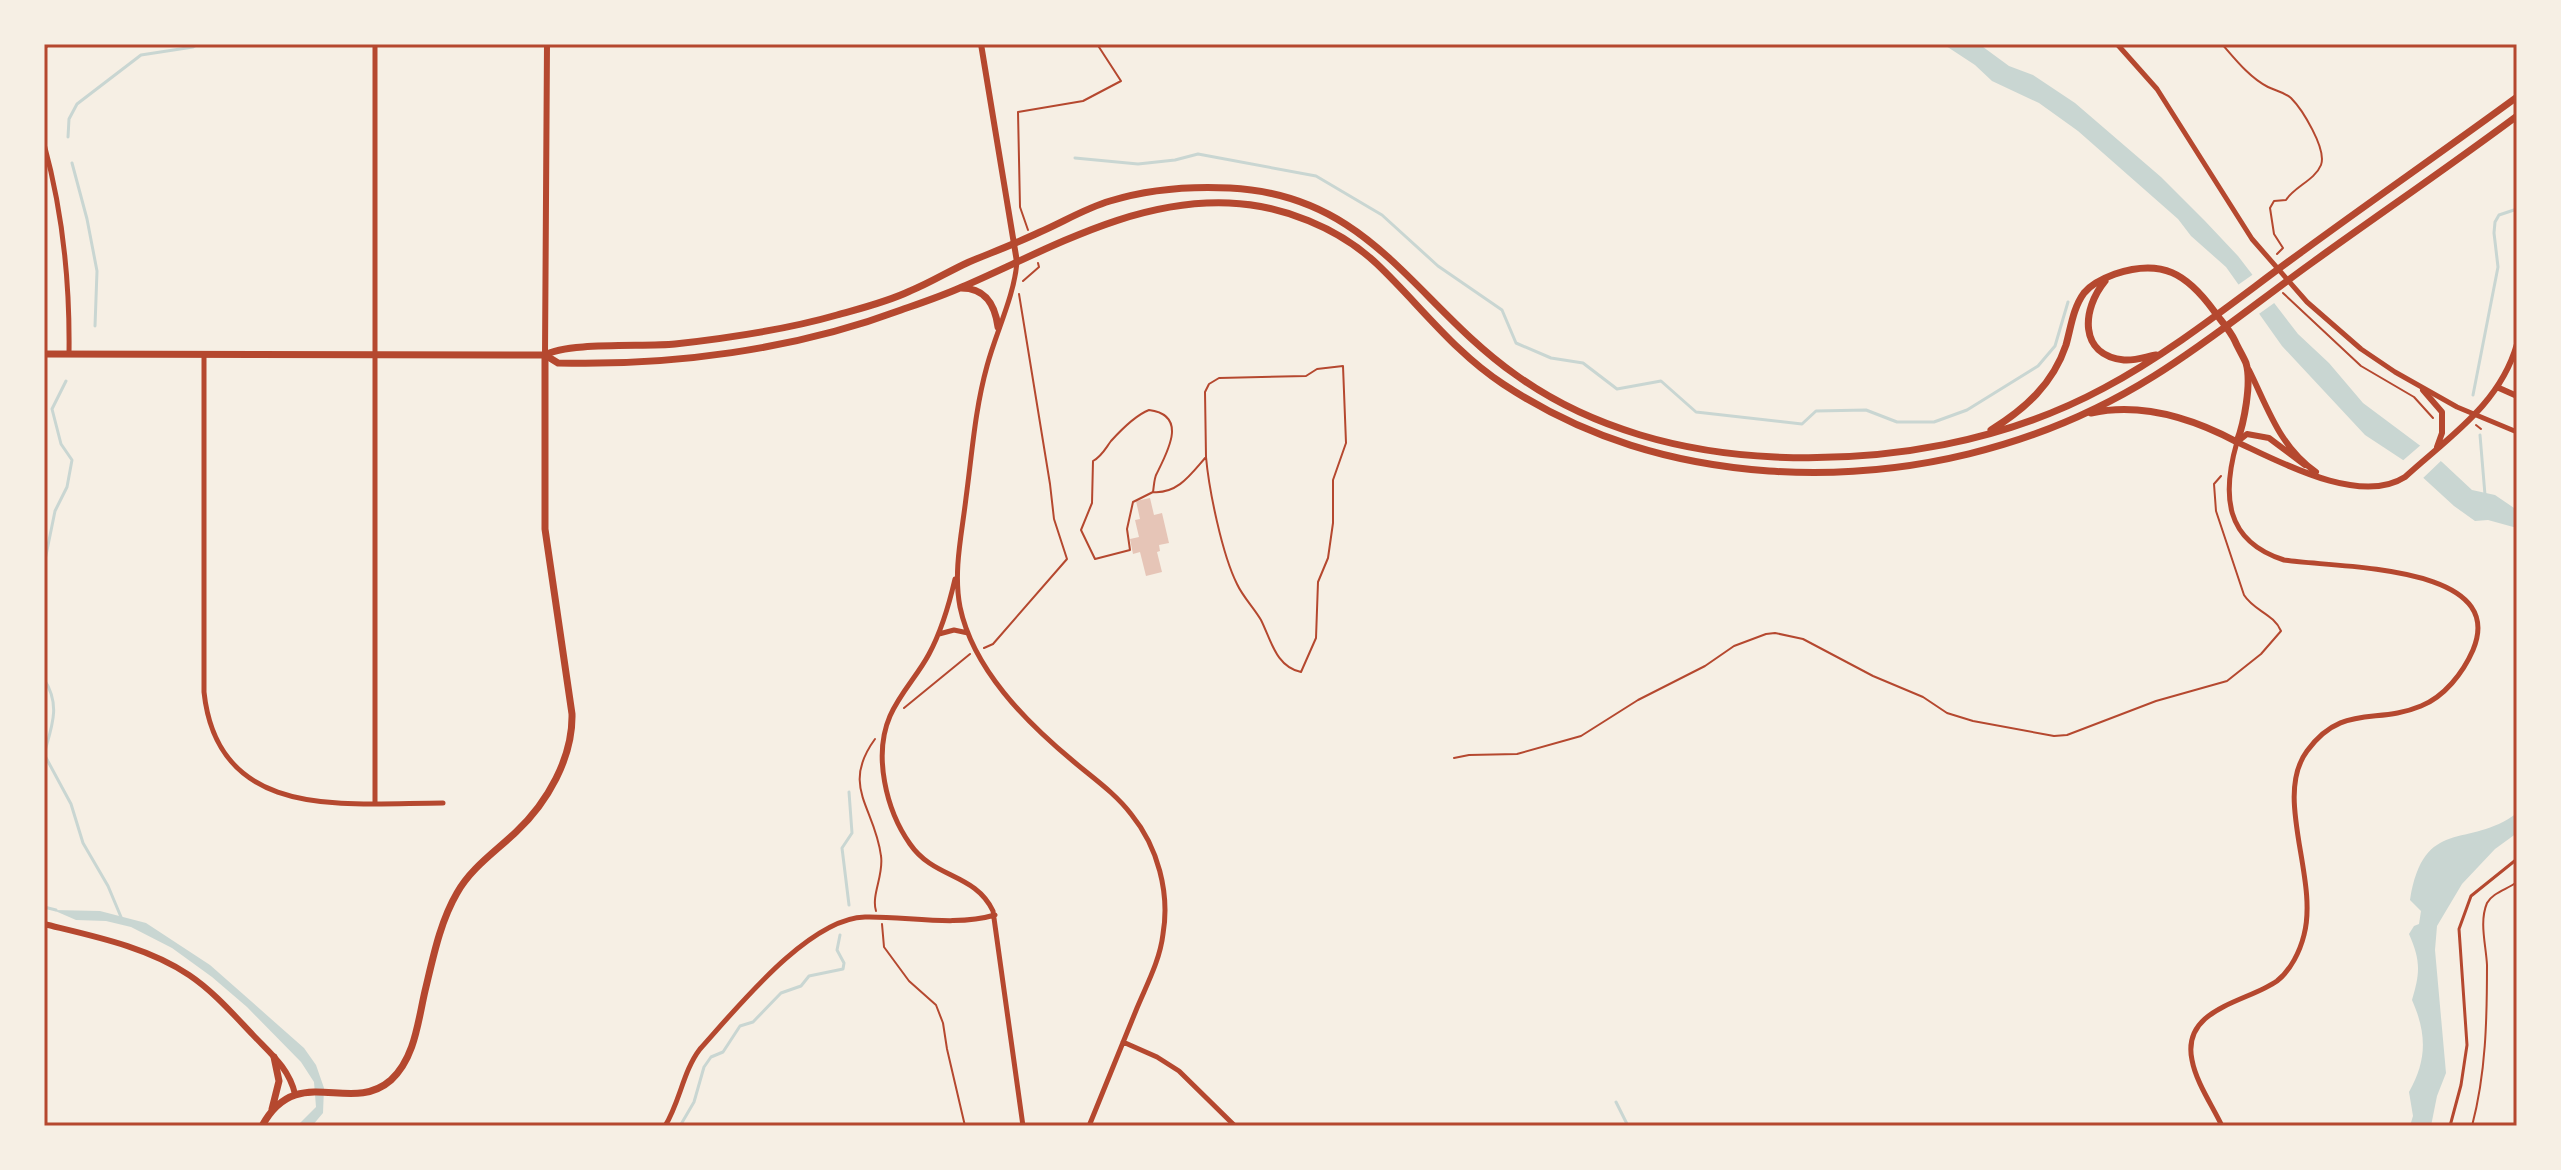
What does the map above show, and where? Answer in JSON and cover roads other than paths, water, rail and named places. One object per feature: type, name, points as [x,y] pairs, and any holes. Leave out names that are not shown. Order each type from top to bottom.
[{"type":"main road","points":[[44,354],[545,355],[558,348],[672,344],[756,333],[825,319],[907,293],[1103,202],[1177,188],[1255,190],[1301,201],[1355,230],[1403,270],[1473,341],[1517,376],[1568,405],[1637,435],[1727,453],[1827,458],[1894,453],[1982,436],[2025,422],[2100,390],[2183,339],[2517,97]]},
{"type":"main road","points":[[545,355],[558,363],[646,362],[714,355],[863,323],[959,289],[1109,222],[1170,206],[1232,203],[1281,212],[1323,228],[1364,253],[1488,374],[1553,415],[1632,448],[1729,468],[1818,473],[1883,471],[1975,453],[2041,432],[2143,383],[2192,351],[2517,116]]},
{"type":"main road","points":[[1982,436],[2039,393],[2060,359],[2078,303],[2089,287],[2109,276],[2136,268],[2174,272],[2189,281],[2232,334],[2246,363],[2245,405],[2237,442],[2191,420],[2163,413],[2094,412],[2072,419]]},
{"type":"main road","points":[[2109,276],[2089,308],[2088,325],[2094,342],[2108,355],[2121,359],[2161,354]]},
{"type":"main road","points":[[959,289],[972,289],[990,300],[998,327]]},
{"type":"main road","points":[[262,1126],[281,1102],[295,1094],[313,1091],[355,1093],[376,1089],[401,1068],[412,1045],[441,932],[454,897],[476,867],[529,818],[552,786],[568,747],[572,714],[545,529],[545,355]]},
{"type":"main road","points":[[271,1112],[279,1081],[274,1057]]},
{"type":"street","points":[[375,44],[375,803]]},
{"type":"street","points":[[545,355],[547,44]]},
{"type":"street","points":[[981,44],[1017,262],[1015,279],[998,327],[978,404],[958,568],[938,635],[887,724],[882,750],[884,779],[906,838],[929,865],[976,888],[995,915],[1023,1126]]},
{"type":"street","points":[[2117,44],[2157,89],[2252,239],[2300,296],[2375,359],[2423,390],[2517,432]]},
{"type":"street","points":[[44,144],[65,252],[69,354]]},
{"type":"street","points":[[2237,442],[2290,467],[2322,477],[2369,487],[2393,484],[2407,476],[2475,415],[2499,388],[2517,344]]},
{"type":"street","points":[[204,355],[205,700],[214,732],[237,767],[262,785],[306,801],[443,803]]},
{"type":"street","points":[[2246,363],[2273,424],[2305,465]]},
{"type":"street","points":[[2507,371],[2517,373]]},
{"type":"street","points":[[2499,388],[2517,396]]},
{"type":"street","points":[[2423,390],[2438,405],[2443,416],[2437,447]]},
{"type":"street","points":[[2222,1126],[2197,1075],[2191,1048],[2200,1024],[2208,1016],[2277,981],[2299,951],[2305,932],[2308,898],[2293,801],[2297,770],[2306,752],[2339,722],[2420,707],[2440,695],[2463,668],[2474,649],[2478,631],[2474,613],[2451,590],[2391,570],[2284,560],[2271,556],[2251,543],[2236,523],[2228,500],[2229,471],[2237,442],[2247,434],[2262,435],[2322,477]]},
{"type":"street","points":[[958,568],[960,606],[969,633],[996,680],[1025,716],[1133,815],[1157,861],[1165,902],[1162,940],[1089,1126]]},
{"type":"street","points":[[938,635],[954,630],[969,633]]},
{"type":"street","points":[[2450,1126],[2467,1045],[2459,929],[2471,896],[2517,859]]},
{"type":"street","points":[[665,1126],[696,1054],[797,948],[822,929],[855,917],[967,920],[995,915]]},
{"type":"street","points":[[44,924],[121,945],[180,969],[207,989],[287,1071],[295,1094]]},
{"type":"street","points":[[1123,1042],[1179,1071],[1235,1126]]},
{"type":"waterway","points":[[68,137],[69,119],[77,104],[141,55],[198,44]]},
{"type":"waterway","points":[[1075,158],[1138,164],[1198,154],[1316,176],[1382,215],[1438,266],[1502,310],[1516,343],[1551,358],[1583,363],[1617,389],[1661,381],[1696,412],[1802,424],[1816,411],[1866,410],[1897,422],[1934,422],[1967,410],[2038,366],[2055,346],[2068,302]]},
{"type":"waterway","points":[[72,163],[97,271],[95,326]]},
{"type":"waterway","points":[[2473,395],[2498,267],[2495,222],[2499,215],[2517,209]]},
{"type":"waterway","points":[[44,565],[55,511],[67,487],[72,460],[61,444],[52,409],[66,381]]},
{"type":"waterway","points":[[2480,435],[2485,495]]},
{"type":"waterway","points":[[44,679],[54,707],[44,754],[71,804],[83,843],[108,886],[121,917]]},
{"type":"waterway","points":[[849,792],[852,833],[842,848],[849,905]]},
{"type":"waterway","points":[[44,907],[56,910]]},
{"type":"waterway","points":[[680,1126],[694,1102],[704,1067],[711,1057],[723,1052],[740,1026],[753,1022],[781,993],[801,986],[809,976],[843,969],[844,963],[837,950],[840,935]]},
{"type":"waterway","points":[[1616,1102],[1628,1126]]}]
